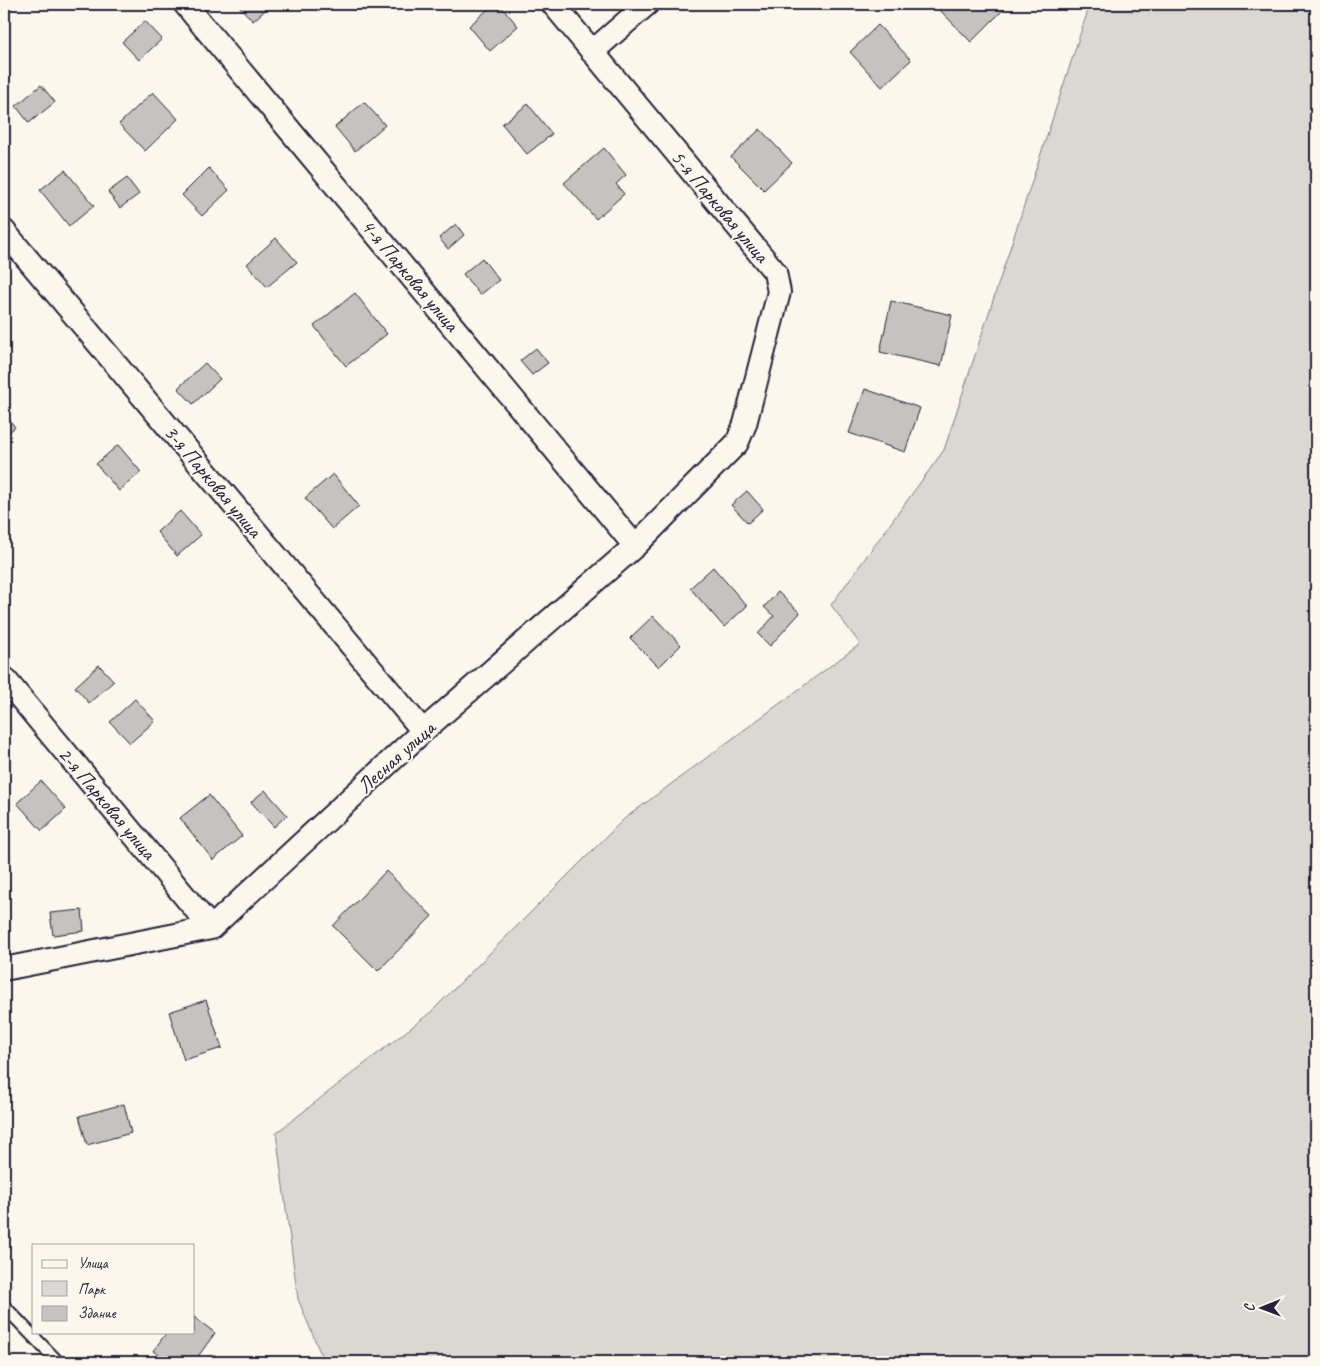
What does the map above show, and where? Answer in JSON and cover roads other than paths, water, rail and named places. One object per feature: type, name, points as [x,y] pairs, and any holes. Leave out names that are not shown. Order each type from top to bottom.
[{"type":"street","name":"4-я Парковая улица","points":[[185,4],[635,546]]},
{"type":"street","name":"5-я Парковая улица","points":[[552,4],[775,272],[779,292],[745,424],[737,443]]},
{"type":"street","points":[[592,52],[647,4]]},
{"type":"street","name":"3-я Парковая улица","points":[[4,231],[423,732]]},
{"type":"street","name":"Лесная улица","points":[[210,928],[423,732],[635,546],[737,443]]},
{"type":"street","name":"2-я Парковая улица","points":[[4,678],[210,928]]},
{"type":"street","points":[[4,969],[210,928]]},
{"type":"lane","points":[[4,1306],[58,1362]]}]
